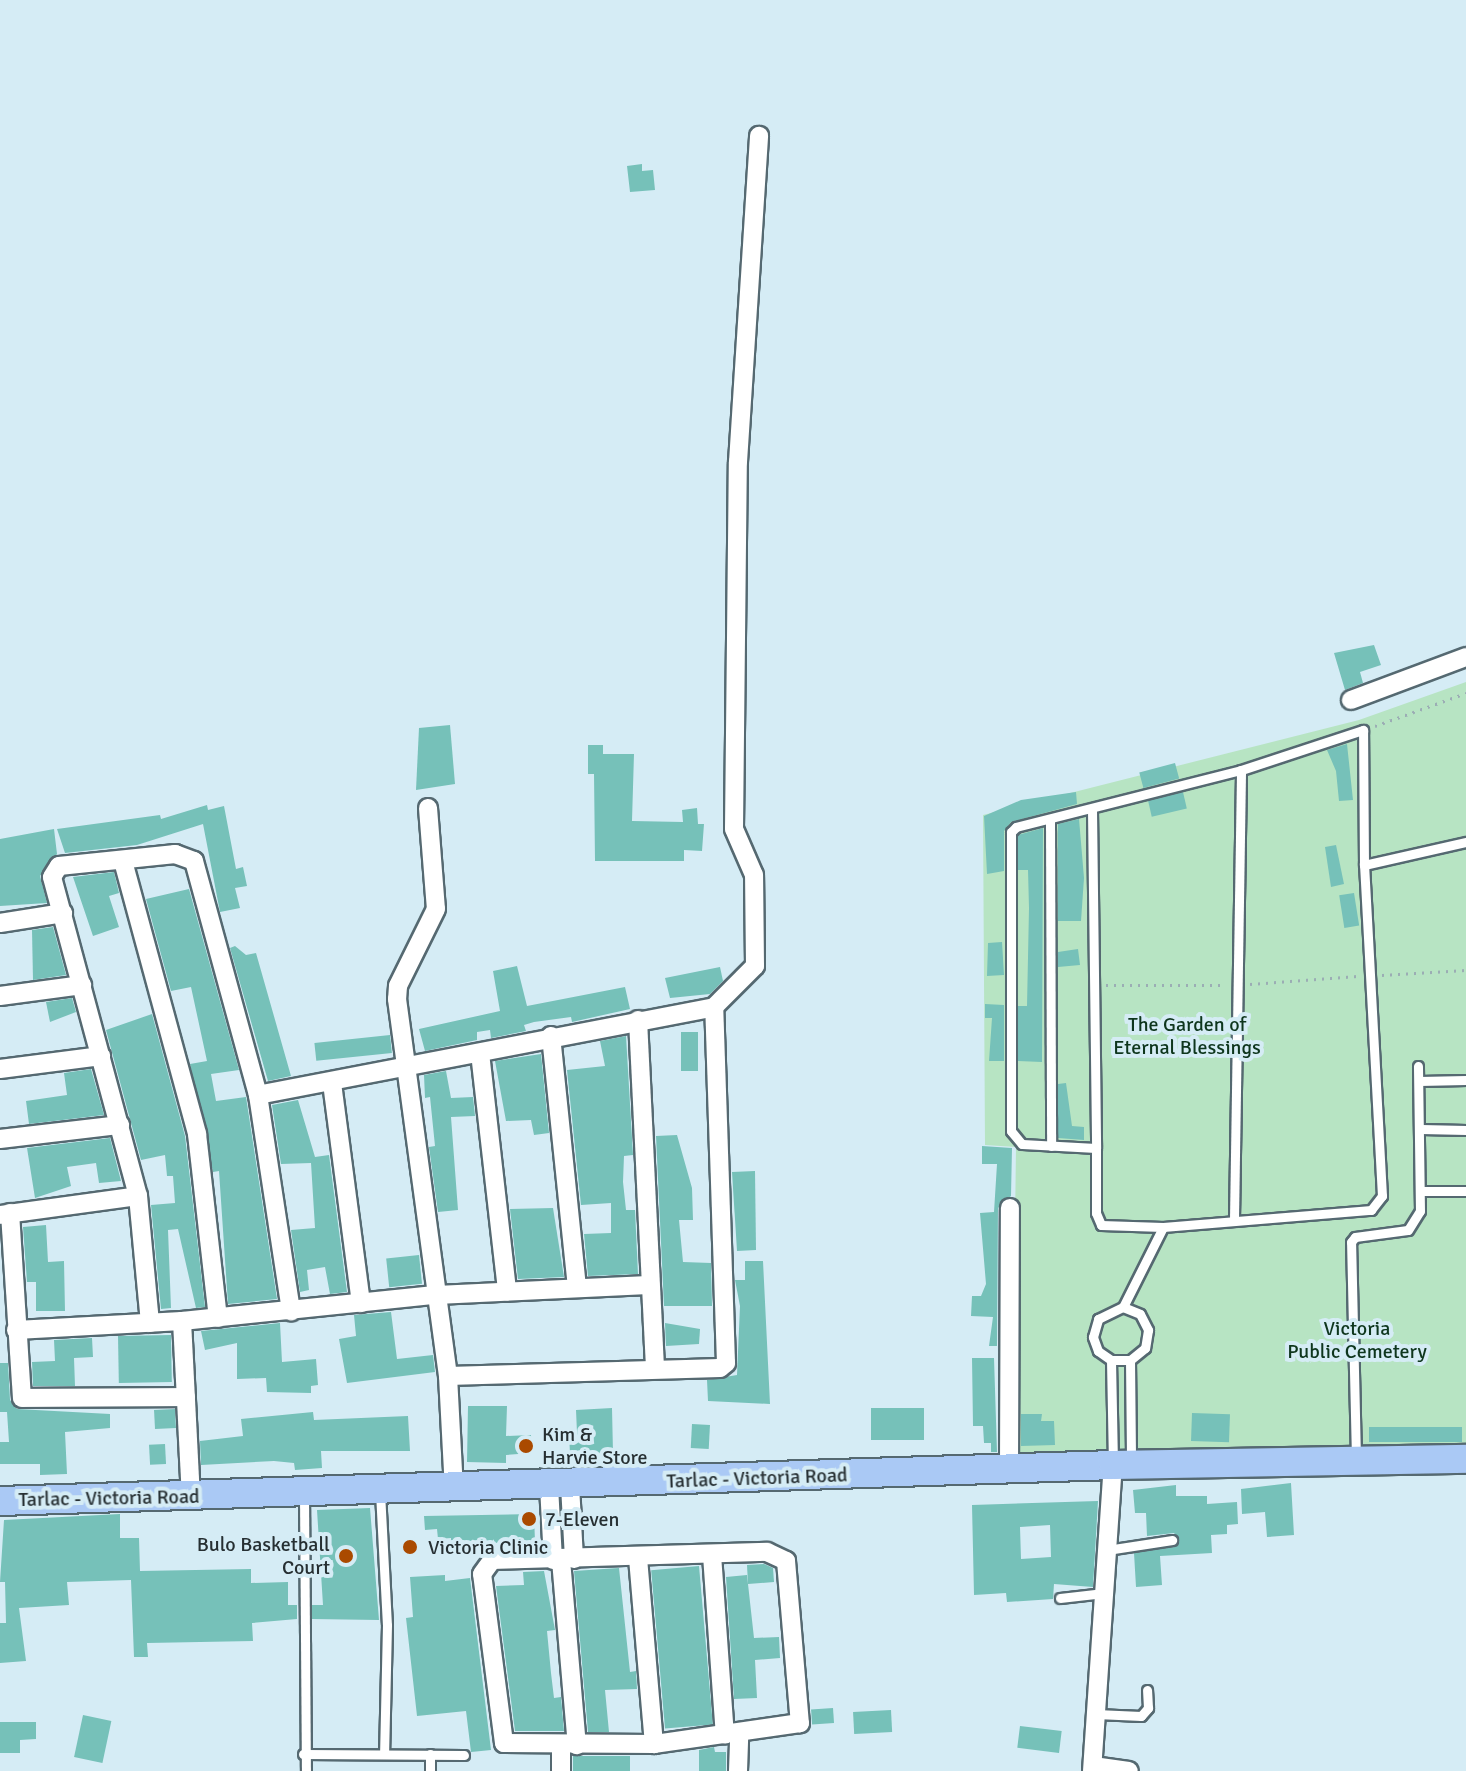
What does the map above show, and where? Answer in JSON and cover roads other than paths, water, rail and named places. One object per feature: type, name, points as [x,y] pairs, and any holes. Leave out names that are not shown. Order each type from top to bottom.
[{"type":"main road","name":"Tarlac - Victoria Road","points":[[0,1501],[380,1492],[1122,1465],[1466,1459]]},
{"type":"street","points":[[258,1095],[408,1069],[551,1036],[714,1007],[758,956],[754,875],[734,829],[738,462],[759,136]]},
{"type":"street","points":[[1351,700],[1466,657]]},
{"type":"street","points":[[428,808],[436,909],[398,986],[397,999],[448,1376],[454,1489]]},
{"type":"street","points":[[150,1323],[138,1196],[53,870],[175,854],[194,861],[258,1095],[291,1311]]},
{"type":"street","points":[[123,861],[197,1134],[218,1318]]},
{"type":"street","points":[[0,923],[63,913]]},
{"type":"street","points":[[0,996],[82,985]]},
{"type":"street","points":[[448,1376],[720,1368],[726,1363],[714,1007]]},
{"type":"street","points":[[638,1020],[655,1369]]},
{"type":"street","points":[[551,1036],[577,1287]]},
{"type":"street","points":[[480,1053],[507,1291]]},
{"type":"street","points":[[0,1069],[101,1056]]},
{"type":"street","points":[[332,1083],[361,1303]]},
{"type":"street","points":[[0,1139],[120,1125]]},
{"type":"street","points":[[138,1196],[5,1214],[22,1398],[186,1397]]},
{"type":"street","points":[[1009,1469],[1010,1208]]},
{"type":"street","points":[[16,1330],[218,1318],[435,1295],[650,1285]]},
{"type":"street","points":[[182,1321],[191,1496]]},
{"type":"street","points":[[1122,1465],[1107,1550],[1093,1769],[1129,1771]]},
{"type":"street","points":[[559,1486],[569,1745],[561,1771]]},
{"type":"street","points":[[767,1552],[786,1561],[800,1723],[654,1744],[516,1746],[504,1743],[500,1734],[482,1574],[492,1560],[638,1558],[767,1552]]},
{"type":"street","points":[[712,1555],[738,1771]]},
{"type":"street","points":[[638,1558],[654,1744]]},
{"type":"lane","points":[[1092,810],[1096,1148],[1096,1213],[1101,1225],[1163,1227],[1378,1207],[1382,1196],[1364,865],[1363,730],[1241,770],[1016,827],[1008,840],[1011,1131],[1022,1144],[1096,1148]]},
{"type":"lane","points":[[1234,1219],[1241,770]]},
{"type":"lane","points":[[1050,820],[1051,1146]]},
{"type":"lane","points":[[1364,865],[1466,842]]},
{"type":"lane","points":[[1356,1462],[1351,1242],[1355,1237],[1408,1230],[1420,1211],[1424,1191],[1418,1066]]},
{"type":"lane","points":[[1419,1081],[1466,1080]]},
{"type":"lane","points":[[1421,1129],[1466,1130]]},
{"type":"lane","points":[[1424,1191],[1466,1191]]},
{"type":"lane","points":[[1123,1307],[1140,1314],[1148,1330],[1145,1348],[1130,1360],[1111,1360],[1098,1351],[1093,1337],[1098,1319],[1123,1307],[1163,1227]]},
{"type":"lane","points":[[1111,1360],[1122,1465]]},
{"type":"lane","points":[[1122,1465],[1130,1360]]},
{"type":"lane","points":[[380,1492],[387,1625],[384,1754]]},
{"type":"lane","points":[[304,1494],[303,1754],[306,1771]]},
{"type":"lane","points":[[1107,1550],[1172,1540]]},
{"type":"lane","points":[[1060,1598],[1105,1593]]},
{"type":"lane","points":[[1096,1714],[1141,1716],[1148,1708],[1147,1690]]},
{"type":"lane","points":[[303,1754],[464,1755]]},
{"type":"lane","points":[[430,1754],[430,1771]]},
{"type":"place","name":"Kim & Harvie Store","points":[[526,1446]]},
{"type":"place","name":"7-Eleven","points":[[529,1519]]},
{"type":"place","name":"Victoria Clinic","points":[[410,1547]]},
{"type":"place","name":"Bulo Basketball Court","points":[[346,1556]]},
{"type":"park label","name":"The Garden of Eternal Blessings","points":[[1187,1036]]},
{"type":"park label","name":"Victoria Public Cemetery","points":[[1357,1340]]}]
